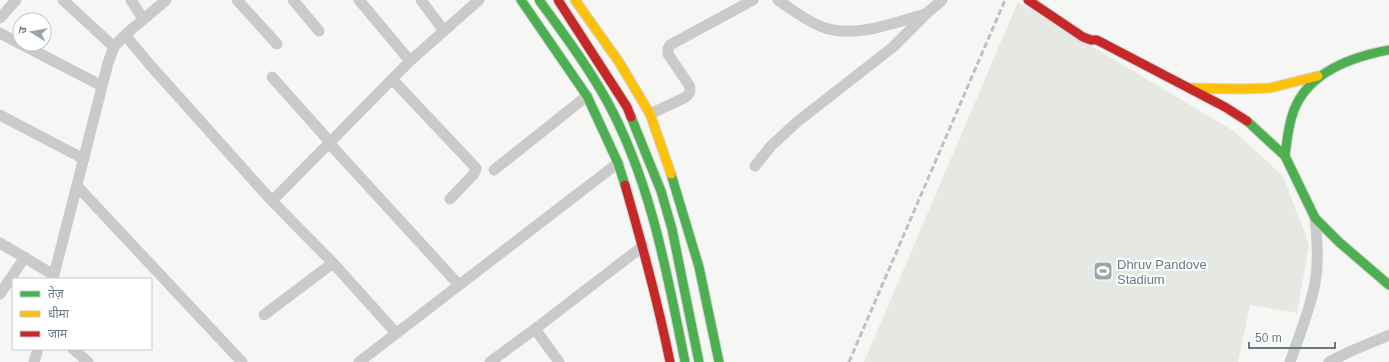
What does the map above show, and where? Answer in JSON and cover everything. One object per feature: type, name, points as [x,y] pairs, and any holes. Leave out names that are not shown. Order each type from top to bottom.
[{"type":"street","points":[[0,18],[16,0]]},
{"type":"street","points":[[63,0],[114,47]]},
{"type":"street","points":[[131,0],[143,19]]},
{"type":"street","points":[[0,243],[54,277],[102,86],[114,47],[125,35],[166,0]]},
{"type":"street","points":[[237,0],[277,44]]},
{"type":"street","points":[[293,0],[319,31]]},
{"type":"street","points":[[359,0],[410,61]]},
{"type":"street","points":[[421,0],[444,31]]},
{"type":"street","points":[[272,201],[410,61],[479,0]]},
{"type":"street","points":[[521,0],[587,96],[618,162],[643,246],[655,276],[669,361]]},
{"type":"street","points":[[539,0],[573,46],[595,80],[615,116],[634,158],[666,266],[685,362]]},
{"type":"street","points":[[558,0],[627,107],[653,170],[672,229],[700,362]]},
{"type":"street","points":[[575,0],[620,62],[650,114],[668,166],[699,267],[719,362]]},
{"type":"street","points":[[650,114],[689,95],[689,85],[668,54],[670,45],[753,0]]},
{"type":"street","points":[[778,0],[821,27],[835,30],[879,28],[926,14]]},
{"type":"street","points":[[755,166],[771,146],[797,122],[893,47],[942,0]]},
{"type":"street","points":[[1028,0],[1083,37],[1090,40],[1097,40]]},
{"type":"street","points":[[1042,0],[1088,29],[1097,40],[1185,88],[1238,114],[1253,125],[1285,156],[1315,218],[1339,242],[1389,285]]},
{"type":"street","points":[[0,33],[12,40]]},
{"type":"street","points":[[125,35],[272,201],[333,263],[396,333]]},
{"type":"street","points":[[1185,88],[1246,89],[1269,88],[1292,84],[1320,76],[1351,59],[1389,50]]},
{"type":"street","points":[[36,52],[102,86]]},
{"type":"street","points":[[1285,156],[1294,109],[1303,93],[1320,76]]},
{"type":"street","points":[[272,77],[329,143],[458,285]]},
{"type":"street","points":[[392,79],[476,168],[474,174],[450,199]]},
{"type":"street","points":[[494,170],[587,96]]},
{"type":"street","points":[[0,115],[84,159]]},
{"type":"street","points":[[359,362],[618,162]]},
{"type":"street","points":[[77,186],[242,362]]},
{"type":"street","points":[[1290,362],[1311,299],[1315,282],[1318,253],[1315,218]]},
{"type":"street","points":[[490,362],[643,246]]},
{"type":"street","points":[[0,294],[24,257]]},
{"type":"street","points":[[264,315],[333,263]]},
{"type":"street","points":[[688,269],[699,267]]},
{"type":"street","points":[[535,329],[559,362]]},
{"type":"street","points":[[1329,362],[1389,335]]},
{"type":"street","points":[[34,362],[38,350]]},
{"type":"street","points":[[74,350],[88,362]]},
{"type":"shaded area","points":[[1018,2],[1235,132],[1283,176],[1309,244],[1297,313],[1250,305],[1238,362],[864,362]]},
{"type":"railway","points":[[849,362],[1005,0]]},
{"type":"traffic: fast","points":[[521,0],[587,96],[618,163],[625,185]]},
{"type":"traffic: fast","points":[[539,0],[574,49],[607,101],[635,163],[656,228],[685,362]]},
{"type":"traffic: fast","points":[[1285,156],[1290,121],[1301,97],[1310,86],[1321,76],[1346,62],[1389,50]]},
{"type":"traffic: fast","points":[[631,117],[661,191],[672,229],[699,362]]},
{"type":"traffic: fast","points":[[1247,121],[1285,156],[1315,218],[1339,242],[1389,285]]},
{"type":"traffic: fast","points":[[671,174],[699,267],[719,362]]},
{"type":"traffic: slow","points":[[575,0],[619,62],[650,114],[671,174]]},
{"type":"traffic: slow","points":[[1190,88],[1270,88],[1318,76]]},
{"type":"traffic: jam","points":[[558,0],[627,107],[631,117]]},
{"type":"traffic: jam","points":[[1028,0],[1083,37],[1091,40],[1097,40],[1225,107],[1247,121]]},
{"type":"traffic: jam","points":[[625,185],[638,229],[670,362]]},
{"type":"place","name":"Dhruv Pandove Stadium","points":[[1103,271]]}]
